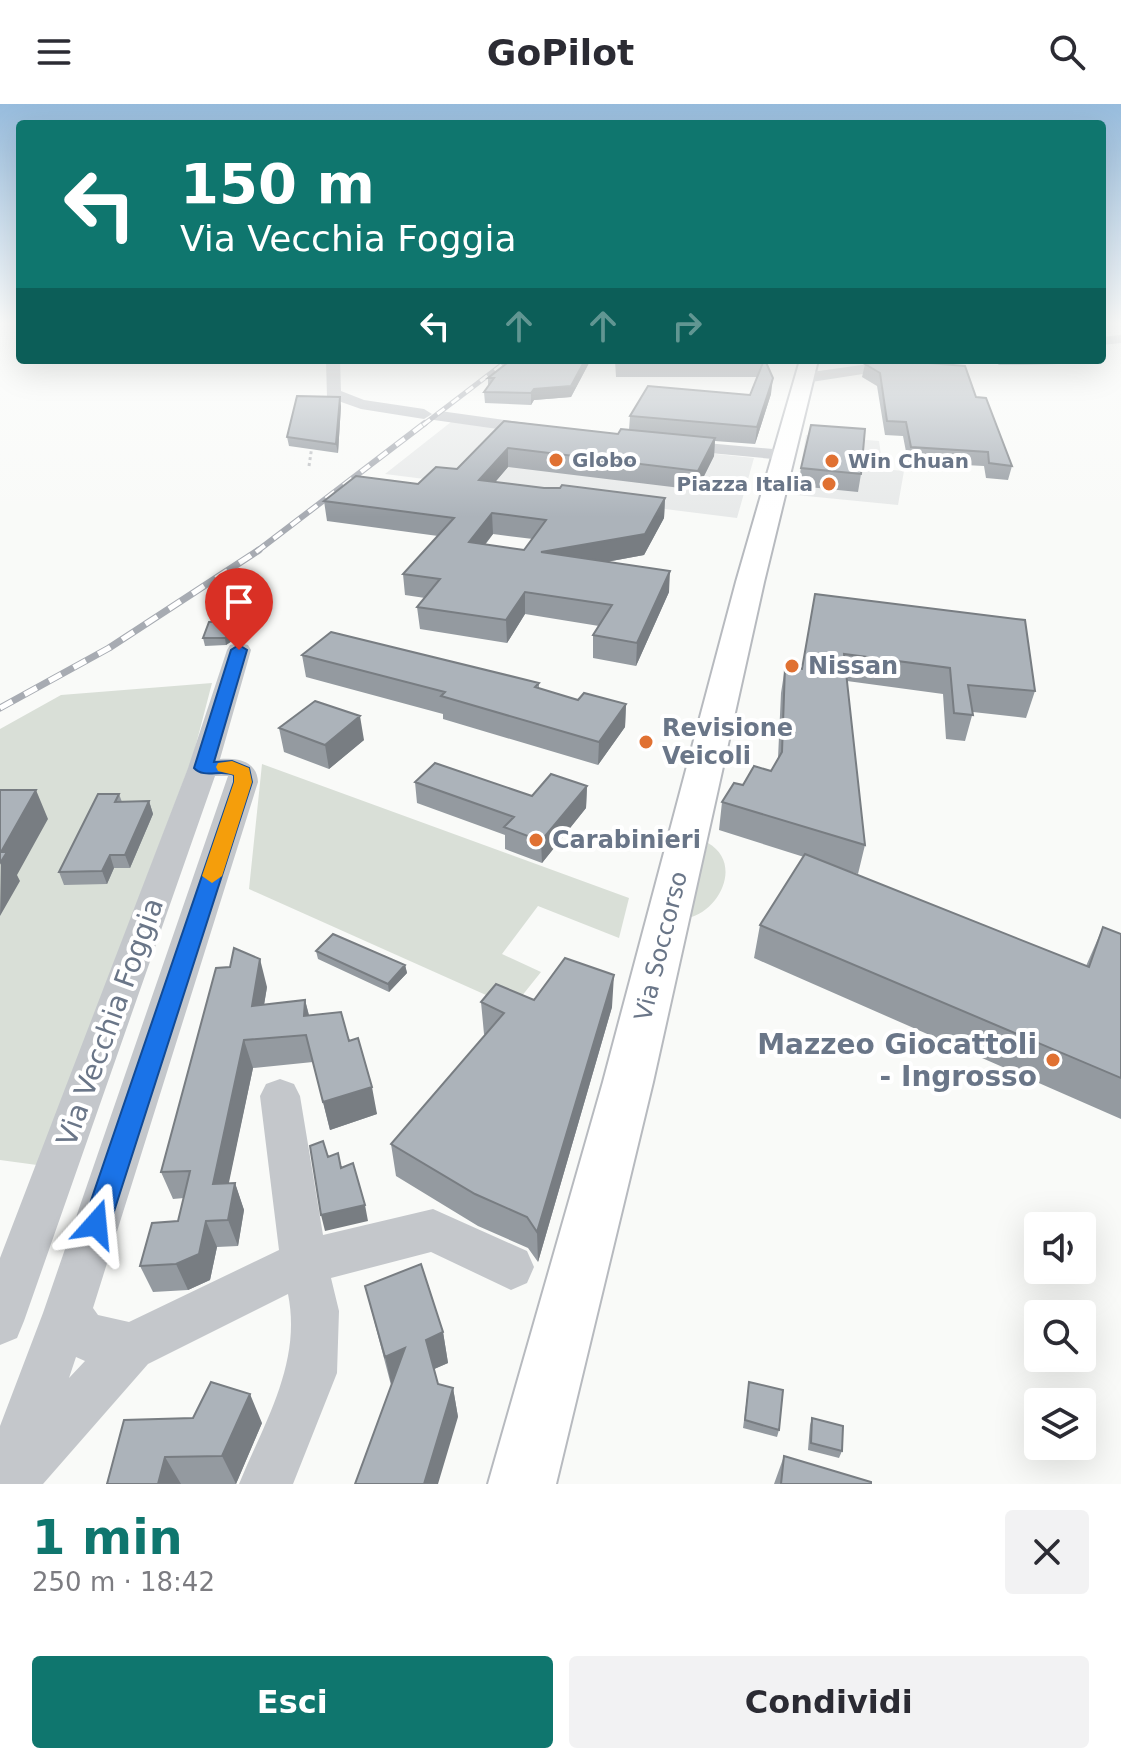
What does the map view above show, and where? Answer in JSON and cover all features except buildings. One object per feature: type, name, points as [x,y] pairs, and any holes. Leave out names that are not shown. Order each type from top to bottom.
[{"type":"main road","name":"Via Soccorso","points":[[522,1484],[628,1082],[746,597],[802,387]]},
{"type":"street","points":[[333,387],[333,394],[361,404],[560,432]]},
{"type":"street","points":[[652,443],[784,455]]},
{"type":"street","name":"Via Vecchia Foggia","points":[[0,1321],[203,768],[239,650]]},
{"type":"street","name":"Via Vecchia Foggia","points":[[6,1484],[67,1313],[243,782],[243,772],[232,767],[203,768]]},
{"type":"street","points":[[266,1484],[312,1373],[315,1311],[304,1262],[280,1096]]},
{"type":"street","points":[[6,1484],[131,1347],[304,1262],[433,1230],[511,1267]]},
{"type":"street","points":[[67,1313],[84,1336],[131,1347]]},
{"type":"path","points":[[309,466],[321,405],[333,394]]},
{"type":"shaded area","points":[[451,422],[754,458],[737,518],[385,474]]},
{"type":"shaded area","points":[[806,435],[879,441],[883,469],[904,471],[898,505],[796,495]]},
{"type":"shaded area","points":[[212,683],[193,756],[37,1165],[0,1160],[0,729],[61,695]]},
{"type":"shaded area","points":[[262,764],[629,898],[619,938],[538,906],[502,954],[541,972],[513,1007],[249,889]]},
{"type":"shaded area","points":[[708,843],[719,852],[724,862],[723,885],[710,906],[688,918]]},
{"type":"railway","points":[[423,425],[472,387]]},
{"type":"railway","points":[[256,552],[425,423]]},
{"type":"railway","points":[[0,708],[109,648],[256,552]]},
{"type":"slow traffic","points":[[212,876],[243,782],[243,772],[225,767]]},
{"type":"place","name":"Globo","points":[[556,460]]},
{"type":"place","name":"Win Chuan","points":[[832,461]]},
{"type":"place","name":"Piazza Italia","points":[[829,484]]},
{"type":"place","name":"Nissan","points":[[792,666]]},
{"type":"place","name":"Revisione Veicoli","points":[[646,742]]},
{"type":"place","name":"Carabinieri","points":[[536,840]]},
{"type":"place","name":"Mazzeo Giocattoli - Ingrosso","points":[[1053,1060]]},
{"type":"route","points":[[96,1224],[243,782],[243,772],[232,767],[203,768],[239,650]]}]
